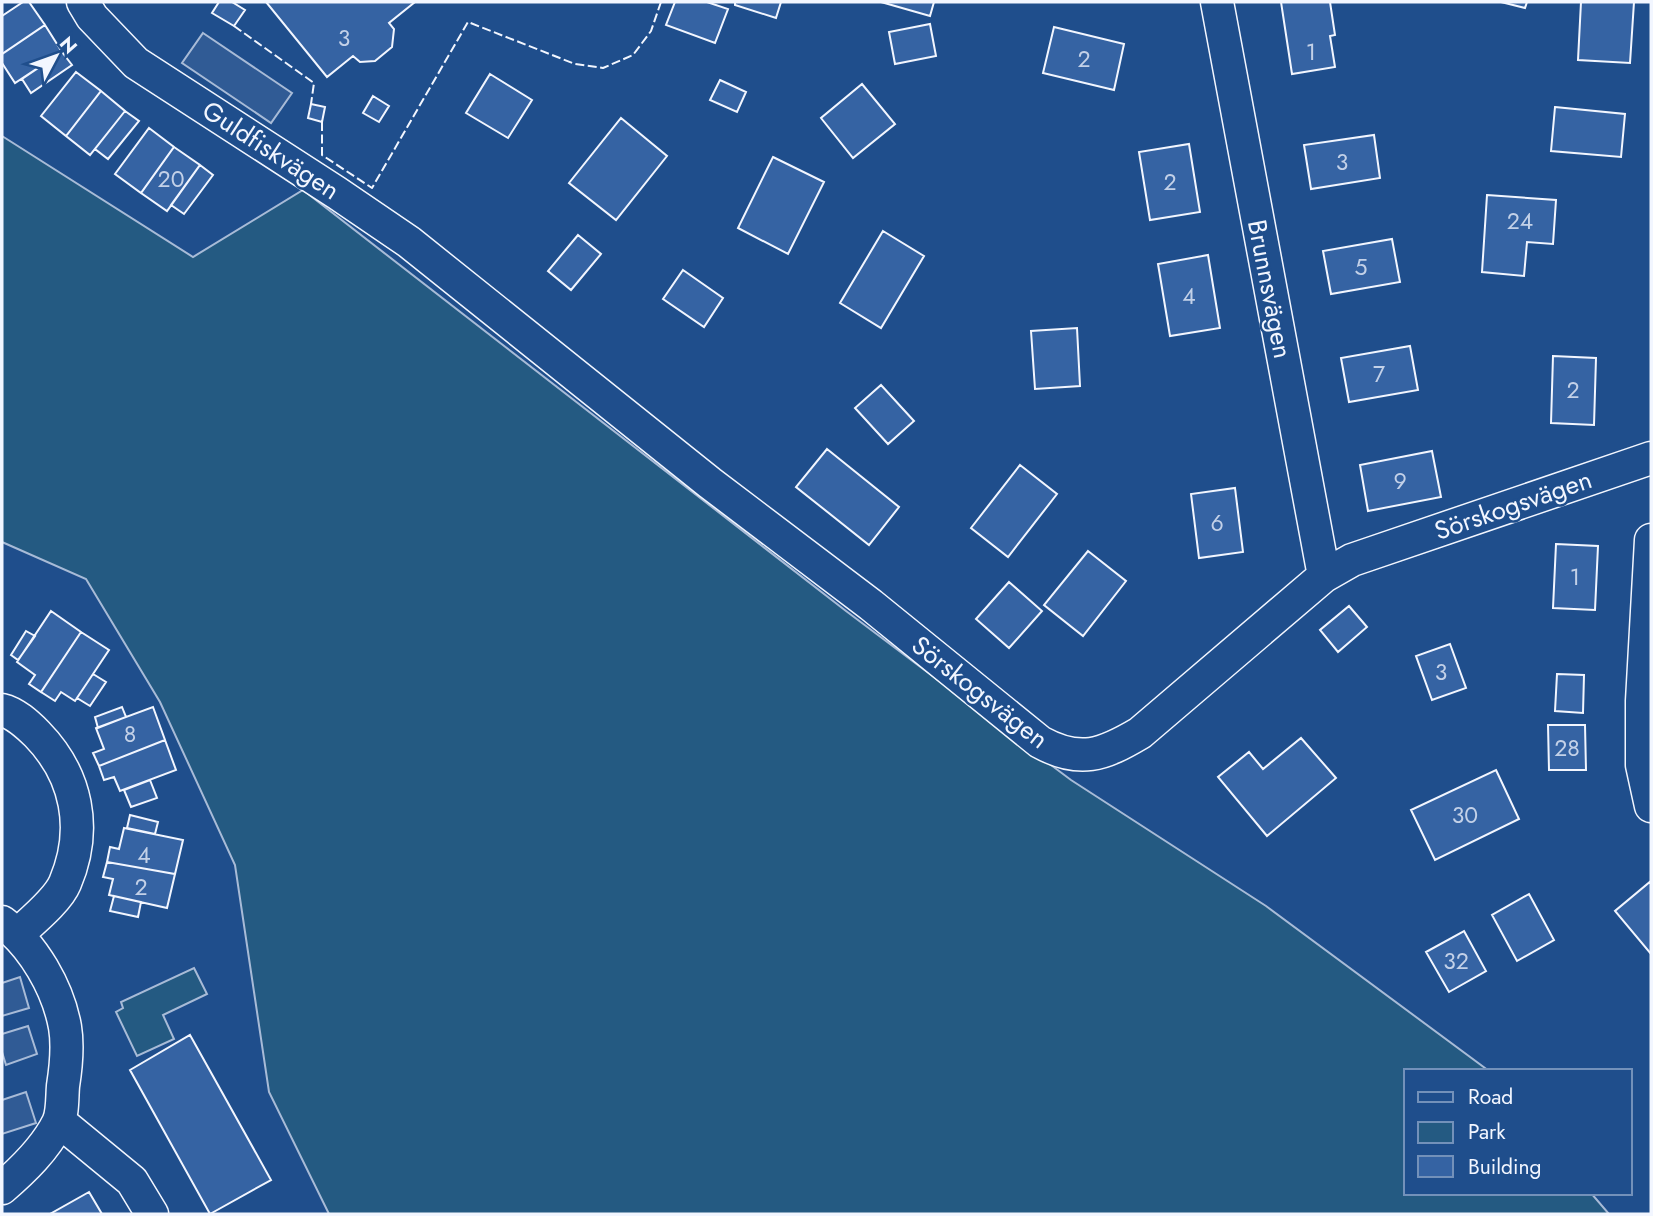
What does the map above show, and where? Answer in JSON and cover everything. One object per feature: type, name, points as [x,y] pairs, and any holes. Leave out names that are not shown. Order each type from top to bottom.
[{"type":"street","name":"Guldfiskvägen","points":[[83,2],[92,17],[136,63],[337,193],[409,242],[470,289]]},
{"type":"street","name":"Brunnsvägen","points":[[1217,2],[1324,576]]},
{"type":"street","name":"Sörskogsvägen","points":[[470,289],[710,483],[871,605],[1040,742],[1057,751],[1075,755],[1094,755],[1118,746],[1140,733],[1324,576],[1352,560],[1651,458]]},
{"type":"street","points":[[1651,540],[1642,701],[1642,765],[1651,806]]},
{"type":"street","points":[[2,710],[10,712],[33,730],[54,752],[71,787],[78,825],[74,858],[64,887],[10,928],[45,975],[56,998],[65,1027],[65,1068],[59,1121],[26,1167],[2,1188]]},
{"type":"street","points":[[59,1121],[132,1181],[152,1214]]},
{"type":"green space","points":[[2,136],[193,257],[303,190],[846,611],[1071,780],[1266,906],[1486,1069],[1404,1069],[1404,1195],[1593,1195],[1609,1214],[329,1214],[269,1092],[235,865],[160,702],[86,579],[2,542]]},
{"type":"green space","points":[[194,968],[207,994],[163,1015],[174,1039],[137,1056],[116,1012],[123,1008],[121,1002]]},
{"type":"shaded area","points":[[203,33],[292,93],[271,123],[182,63]]},
{"type":"shaded area","points":[[20,977],[29,1008],[2,1016],[2,983]]},
{"type":"shaded area","points":[[28,1026],[37,1054],[6,1065],[2,1052],[2,1034]]},
{"type":"shaded area","points":[[26,1092],[36,1123],[2,1134],[2,1100]]},
{"type":"building","points":[[23,2],[29,2],[45,25],[2,54],[2,16]]},
{"type":"building","points":[[219,2],[232,2],[245,10],[234,26],[212,13]]},
{"type":"building","points":[[266,2],[415,2],[389,23],[394,29],[392,47],[375,61],[360,62],[353,56],[327,77]]},
{"type":"building","points":[[675,2],[707,2],[728,9],[715,43],[666,25]]},
{"type":"building","points":[[735,2],[781,2],[776,18],[735,5]]},
{"type":"building","points":[[881,2],[934,2],[930,16]]},
{"type":"building","points":[[1281,2],[1330,2],[1335,35],[1330,36],[1335,67],[1292,74]]},
{"type":"building","points":[[1501,2],[1527,2],[1525,8]]},
{"type":"building","points":[[1581,2],[1634,2],[1630,63],[1578,60]]},
{"type":"building","points":[[930,24],[936,56],[895,64],[889,32]]},
{"type":"building","points":[[45,25],[62,52],[15,83],[2,63],[2,54]]},
{"type":"building","points":[[1054,27],[1124,44],[1114,90],[1043,73]]},
{"type":"building","points":[[62,52],[72,65],[31,93],[22,79]]},
{"type":"building","points":[[76,72],[101,91],[66,136],[41,116]]},
{"type":"building","points":[[490,74],[532,100],[508,138],[466,113]]},
{"type":"building","points":[[720,80],[746,92],[737,112],[710,100]]},
{"type":"building","points":[[862,84],[895,124],[853,158],[821,118]]},
{"type":"building","points":[[101,91],[125,111],[90,155],[66,136]]},
{"type":"building","points":[[373,96],[389,106],[379,122],[363,113]]},
{"type":"building","points":[[311,104],[325,107],[322,122],[308,118]]},
{"type":"building","points":[[1555,107],[1625,114],[1621,157],[1551,151]]},
{"type":"building","points":[[125,111],[139,121],[108,159],[95,149]]},
{"type":"building","points":[[621,118],[667,156],[616,220],[569,183]]},
{"type":"building","points":[[149,128],[174,147],[141,193],[115,174]]},
{"type":"building","points":[[1374,135],[1380,178],[1311,189],[1304,145]]},
{"type":"building","points":[[1189,144],[1200,212],[1150,220],[1139,152]]},
{"type":"building","points":[[174,147],[200,165],[167,211],[141,193]]},
{"type":"building","points":[[773,157],[824,182],[788,254],[738,228]]},
{"type":"building","points":[[200,165],[213,175],[184,214],[171,205]]},
{"type":"building","points":[[1487,195],[1556,200],[1553,244],[1527,242],[1524,276],[1482,272]]},
{"type":"building","points":[[883,231],[924,256],[881,328],[840,303]]},
{"type":"building","points":[[578,235],[601,254],[571,290],[548,271]]},
{"type":"building","points":[[1392,239],[1400,282],[1331,294],[1323,251]]},
{"type":"building","points":[[1208,255],[1220,328],[1170,336],[1158,264]]},
{"type":"building","points":[[683,270],[723,298],[704,327],[663,299]]},
{"type":"building","points":[[1077,328],[1080,386],[1035,389],[1031,331]]},
{"type":"building","points":[[1410,346],[1418,390],[1349,402],[1341,358]]},
{"type":"building","points":[[1553,356],[1596,358],[1594,425],[1551,423]]},
{"type":"building","points":[[881,385],[914,421],[888,444],[855,408]]},
{"type":"building","points":[[827,449],[899,507],[869,545],[796,487]]},
{"type":"building","points":[[1432,451],[1441,497],[1368,511],[1360,465]]},
{"type":"building","points":[[1020,465],[1057,494],[1008,557],[971,528]]},
{"type":"building","points":[[1235,488],[1243,552],[1199,558],[1191,494]]},
{"type":"building","points":[[1556,544],[1598,546],[1595,610],[1553,608]]},
{"type":"building","points":[[1088,551],[1126,581],[1083,636],[1044,605]]},
{"type":"building","points":[[1009,582],[1042,611],[1009,648],[976,619]]},
{"type":"building","points":[[1349,606],[1367,627],[1338,652],[1320,630]]},
{"type":"building","points":[[51,611],[81,632],[41,692],[29,684],[35,675],[17,662]]},
{"type":"building","points":[[26,631],[35,636],[18,660],[11,655]]},
{"type":"building","points":[[81,632],[109,650],[75,701],[61,692],[55,701],[41,692]]},
{"type":"building","points":[[1450,644],[1466,688],[1432,700],[1416,656]]},
{"type":"building","points":[[93,674],[106,682],[90,706],[77,698]]},
{"type":"building","points":[[1557,674],[1584,675],[1583,713],[1555,711]]},
{"type":"building","points":[[122,707],[126,717],[98,728],[95,717]]},
{"type":"building","points":[[153,707],[165,740],[99,766],[93,753],[104,749],[96,728]]},
{"type":"building","points":[[1548,725],[1585,725],[1586,770],[1549,770]]},
{"type":"building","points":[[1301,738],[1336,778],[1267,836],[1218,777],[1249,752],[1263,769]]},
{"type":"building","points":[[165,740],[176,770],[120,791],[114,777],[104,780],[99,766]]},
{"type":"building","points":[[1496,770],[1519,819],[1435,860],[1411,810]]},
{"type":"building","points":[[150,780],[157,798],[131,807],[124,790]]},
{"type":"building","points":[[130,815],[158,822],[155,834],[127,828]]},
{"type":"building","points":[[124,828],[183,840],[175,874],[107,862],[110,847],[119,849]]},
{"type":"building","points":[[107,862],[175,874],[167,908],[109,895],[113,879],[103,877]]},
{"type":"building","points":[[1651,881],[1651,954],[1615,911]]},
{"type":"building","points":[[1529,894],[1554,940],[1517,961],[1492,915]]},
{"type":"building","points":[[114,896],[141,902],[138,917],[110,911]]},
{"type":"building","points":[[1464,931],[1486,971],[1449,992],[1426,952]]},
{"type":"building","points":[[190,1035],[271,1180],[210,1214],[130,1070]]},
{"type":"building","points":[[89,1192],[102,1214],[50,1214]]},
{"type":"fence","points":[[322,122],[322,155],[372,188],[468,22],[575,64],[603,68],[633,55],[651,31],[661,2]]},
{"type":"fence","points":[[234,26],[314,83],[311,104]]}]
